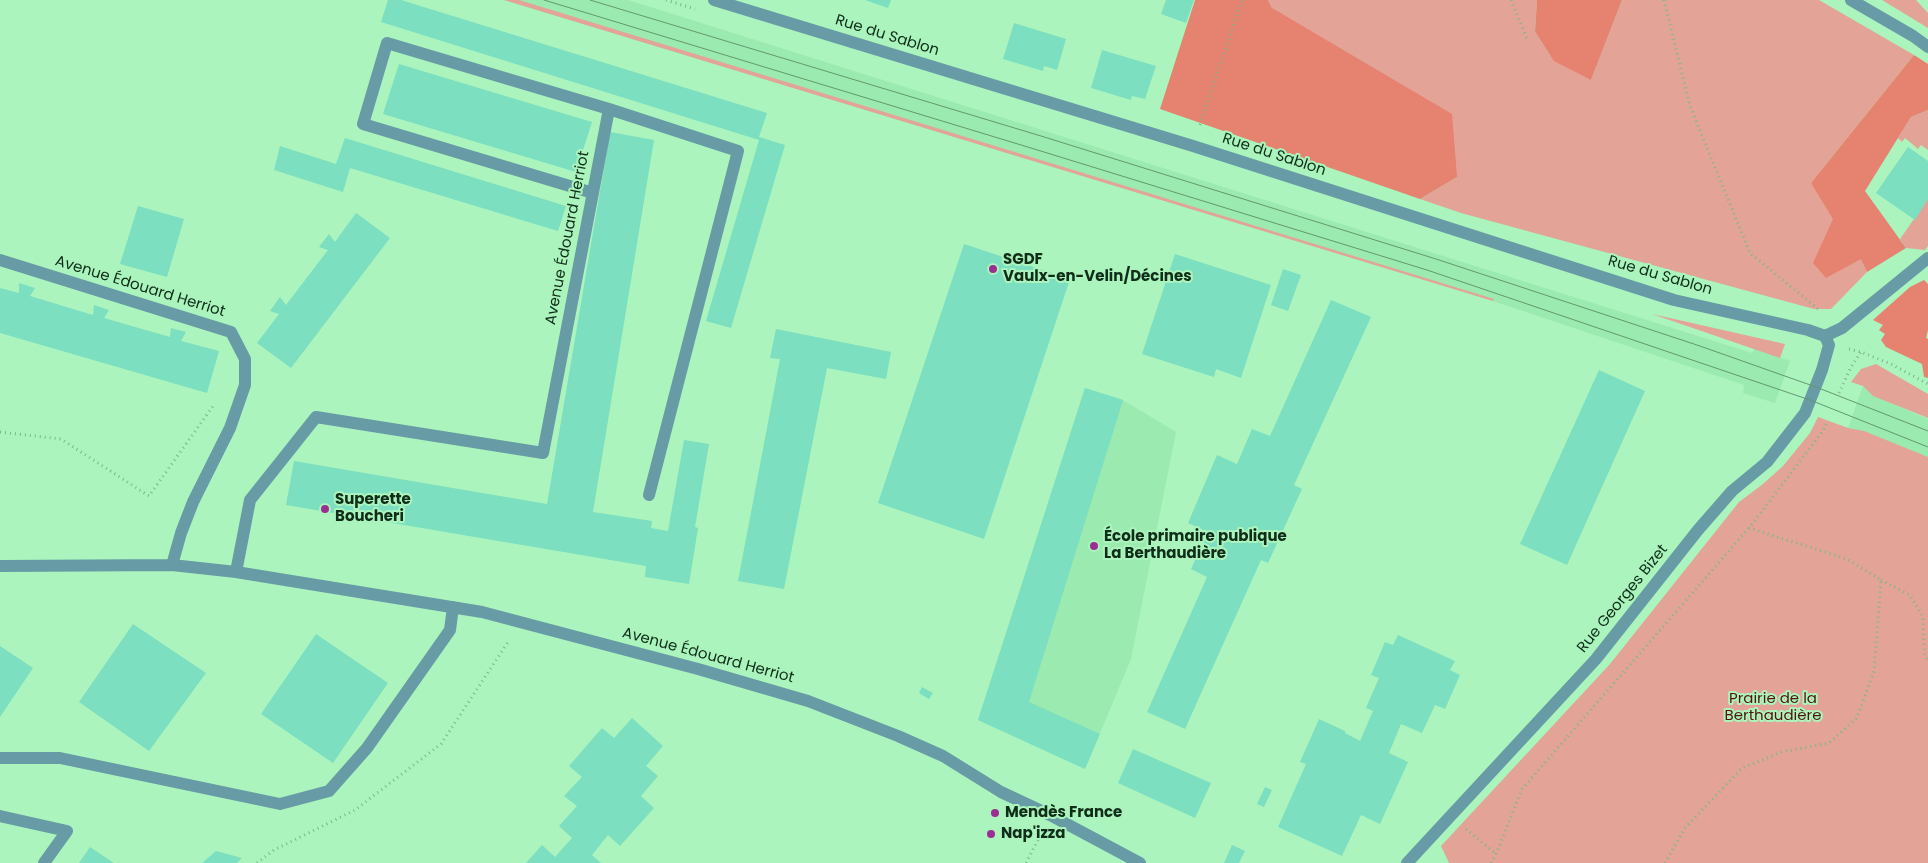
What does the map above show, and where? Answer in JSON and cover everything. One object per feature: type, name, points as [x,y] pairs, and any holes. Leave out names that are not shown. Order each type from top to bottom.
[{"type":"street","name":"Rue du Sablon","points":[[714,0],[1194,146],[1674,300],[1808,330],[1827,341]]},
{"type":"street","points":[[1851,0],[1913,36],[1928,47]]},
{"type":"street","points":[[593,193],[363,124],[387,43],[738,151],[648,495]]},
{"type":"street","name":"Avenue Édouard Herriot","points":[[236,572],[250,500],[316,417],[543,453],[609,110]]},
{"type":"street","points":[[1827,341],[1928,258]]},
{"type":"street","name":"Avenue Édouard Herriot","points":[[0,260],[231,332],[245,360],[246,385],[230,428],[193,502],[181,533],[172,565]]},
{"type":"street","name":"Rue Georges Bizet","points":[[1407,863],[1603,651],[1698,530],[1732,491],[1767,462],[1805,413],[1822,370],[1827,341]]},
{"type":"street","name":"Avenue Édouard Herriot","points":[[0,566],[172,565],[236,572],[482,612],[698,668],[808,701],[927,748],[1001,792],[1050,815],[1140,863]]},
{"type":"street","points":[[0,758],[60,758],[280,804],[328,791],[366,748],[450,630],[453,607]]},
{"type":"street","points":[[0,816],[67,831],[44,863]]},
{"type":"path","points":[[1194,146],[1242,0]]},
{"type":"path","points":[[1511,0],[1528,39]]},
{"type":"path","points":[[1664,0],[1690,106],[1750,254],[1842,328]]},
{"type":"path","points":[[1827,341],[1891,364],[1928,384]]},
{"type":"path","points":[[1838,396],[1851,367],[1861,352]]},
{"type":"path","points":[[0,432],[61,439],[149,496],[217,400]]},
{"type":"path","points":[[1491,863],[1522,789],[1749,528],[1823,431],[1829,416]]},
{"type":"path","points":[[1749,528],[1847,559],[1910,595],[1922,617],[1924,652],[1928,663]]},
{"type":"path","points":[[1665,863],[1685,828],[1742,768],[1782,752],[1829,743],[1857,718],[1874,671],[1881,580]]},
{"type":"path","points":[[257,863],[274,850],[355,810],[441,744],[505,648],[519,622]]},
{"type":"path","points":[[1026,863],[1050,815]]},
{"type":"path","points":[[1450,815],[1496,854]]},
{"type":"shaded area","points":[[504,0],[628,0],[1752,353],[1755,349],[1790,361],[1775,403],[1743,393],[1744,385],[1493,301]]},
{"type":"shaded area","points":[[1195,0],[1268,0],[1272,8],[1452,114],[1457,177],[1420,199],[1160,109]]},
{"type":"shaded area","points":[[1537,0],[1622,0],[1591,80],[1554,61],[1535,31]]},
{"type":"shaded area","points":[[1914,55],[1928,64],[1928,110],[1911,117],[1865,191],[1906,248],[1867,272],[1861,259],[1826,278],[1813,263],[1833,219],[1811,183]]},
{"type":"shaded area","points":[[1924,280],[1928,284],[1928,330],[1926,338],[1928,339],[1928,378],[1924,377],[1922,364],[1886,347],[1881,340],[1885,334],[1879,330],[1883,325],[1873,320],[1910,287]]},
{"type":"shaded area","points":[[1863,386],[1890,403],[1928,419],[1928,488],[1841,425],[1848,428]]},
{"type":"shaded area","name":"École primaire publique La Berthaudière","points":[[1085,388],[1123,400],[1176,432],[1131,659],[1085,769],[978,720]]},
{"type":"green space","points":[[504,0],[519,0],[1494,299],[1493,301]]},
{"type":"green space","points":[[1268,0],[1537,0],[1535,31],[1591,80],[1622,0],[1819,0],[1914,55],[1811,183],[1861,258],[1867,272],[1831,309],[1814,309],[1461,213],[1420,199],[1457,177],[1272,8]]},
{"type":"green space","points":[[1882,0],[1916,0],[1928,13],[1928,28]]},
{"type":"green space","points":[[1928,110],[1928,150],[1921,145],[1918,149],[1905,138],[1902,142],[1898,138],[1911,117]]},
{"type":"green space","points":[[1928,199],[1928,246],[1925,250],[1906,248],[1900,239]]},
{"type":"green space","points":[[1652,314],[1785,344],[1780,358]]},
{"type":"green space","points":[[1876,364],[1928,394],[1928,418],[1873,396],[1863,386],[1851,382],[1861,369]]},
{"type":"green space","name":"Prairie de la Berthaudière","points":[[1818,417],[1848,428],[1864,431],[1928,457],[1928,863],[1449,863],[1441,846],[1610,664],[1739,502],[1783,466],[1810,433]]},
{"type":"building","points":[[388,0],[401,0],[767,113],[759,137],[785,145],[731,328],[706,321],[759,140],[381,22]]},
{"type":"building","points":[[865,0],[891,0],[888,8]]},
{"type":"building","points":[[1166,0],[1194,0],[1186,23],[1161,14]]},
{"type":"building","points":[[1014,23],[1066,39],[1057,70],[1044,66],[1043,71],[1003,59]]},
{"type":"building","points":[[1102,50],[1156,66],[1145,99],[1132,96],[1131,100],[1091,88]]},
{"type":"building","points":[[399,64],[592,122],[576,172],[383,114]]},
{"type":"building","points":[[610,132],[654,140],[593,512],[652,521],[651,528],[668,531],[684,440],[709,444],[695,527],[698,528],[689,584],[645,577],[646,566],[286,505],[294,461],[547,504]]},
{"type":"building","points":[[345,138],[566,206],[558,231],[350,168],[343,192],[274,170],[280,146],[336,164]]},
{"type":"building","points":[[1908,147],[1928,161],[1928,199],[1915,220],[1876,193]]},
{"type":"building","points":[[138,206],[184,219],[167,277],[120,264]]},
{"type":"building","points":[[356,213],[390,238],[291,368],[257,343],[279,314],[270,311],[280,297],[286,305],[328,250],[319,247],[329,234],[335,242]]},
{"type":"building","points":[[964,244],[1070,279],[984,539],[878,503]]},
{"type":"building","points":[[1175,254],[1271,285],[1241,378],[1216,369],[1214,377],[1142,354]]},
{"type":"building","points":[[1283,269],[1301,275],[1288,311],[1271,305]]},
{"type":"building","points":[[19,283],[35,288],[30,296],[93,315],[94,305],[109,310],[104,318],[170,337],[171,328],[186,332],[181,341],[219,351],[207,393],[0,333],[0,288],[19,293]]},
{"type":"building","points":[[1331,300],[1371,317],[1294,485],[1302,489],[1268,563],[1261,560],[1185,729],[1147,712],[1207,577],[1191,569],[1208,532],[1188,523],[1217,455],[1237,464],[1252,429],[1270,436]]},
{"type":"building","points":[[776,329],[891,352],[886,379],[827,368],[784,589],[738,581],[780,359],[770,358]]},
{"type":"building","points":[[1599,370],[1645,391],[1567,565],[1520,544]]},
{"type":"building","points":[[1085,388],[1123,400],[1029,702],[1100,734],[1085,769],[978,720]]},
{"type":"building","points":[[133,624],[206,673],[149,751],[79,702]]},
{"type":"building","points":[[316,634],[388,683],[333,763],[261,714]]},
{"type":"building","points":[[1398,635],[1455,661],[1450,670],[1460,675],[1445,709],[1435,705],[1422,733],[1401,724],[1389,753],[1408,762],[1380,824],[1361,815],[1342,856],[1278,827],[1306,764],[1300,762],[1319,719],[1345,731],[1345,733],[1360,741],[1373,711],[1366,708],[1379,678],[1371,675],[1385,642],[1393,645]]},
{"type":"building","points":[[0,646],[33,668],[0,717]]},
{"type":"building","points":[[922,687],[933,693],[929,699],[919,693]]},
{"type":"building","points":[[632,718],[663,746],[646,766],[658,776],[641,796],[654,808],[620,846],[608,835],[592,855],[601,863],[526,863],[542,845],[555,857],[572,838],[559,826],[577,806],[564,796],[582,777],[569,766],[602,728],[614,738]]},
{"type":"building","points":[[1133,749],[1211,783],[1195,818],[1118,783]]},
{"type":"building","points":[[1265,787],[1272,790],[1264,807],[1257,804]]},
{"type":"building","points":[[1232,845],[1245,851],[1239,863],[1224,863]]},
{"type":"building","points":[[90,847],[114,863],[79,863]]},
{"type":"building","points":[[216,851],[242,858],[237,863],[202,863]]},
{"type":"tram line","points":[[544,0],[1427,270],[1810,400],[1928,447]]},
{"type":"tram line","points":[[590,0],[1041,136],[1436,259],[1697,345],[1816,387],[1928,431]]},
{"type":"place","name":"SGDF Vaulx-en-Velin/Décines","points":[[993,269]]},
{"type":"place","name":"Superette Boucheri","points":[[325,509]]},
{"type":"place","name":"École primaire publique La Berthaudière","points":[[1094,546]]},
{"type":"place","name":"Mendès France","points":[[995,813]]},
{"type":"place","name":"Nap'izza","points":[[991,834]]}]
